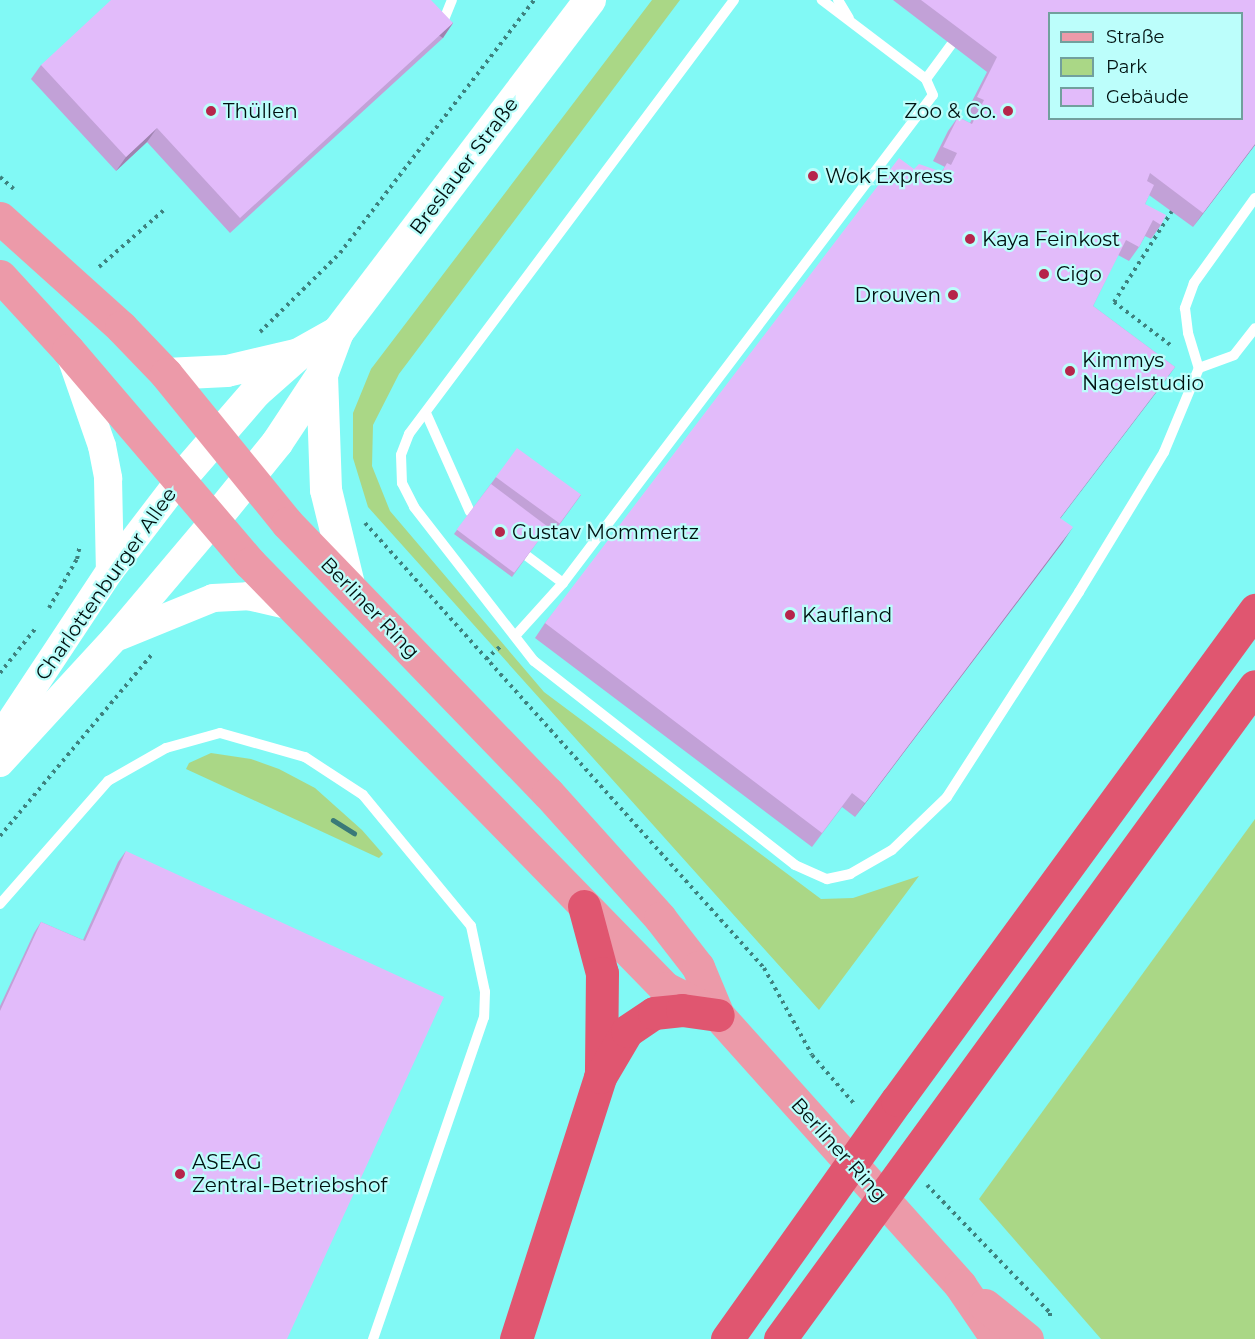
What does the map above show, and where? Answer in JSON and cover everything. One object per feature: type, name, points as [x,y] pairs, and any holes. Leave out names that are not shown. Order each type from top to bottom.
[{"type":"highway","points":[[726,1339],[897,1100],[1255,610]]},
{"type":"highway","points":[[780,1339],[1255,686]]},
{"type":"highway","points":[[584,906],[602,973],[600,1077]]},
{"type":"highway","points":[[516,1339],[600,1077],[627,1031],[654,1013],[682,1010],[718,1015]]},
{"type":"main road","name":"Breslauer Straße","points":[[213,522],[277,443],[322,375],[338,332],[590,0]]},
{"type":"main road","name":"Berliner Ring","points":[[0,218],[121,327],[166,374],[287,523],[349,584],[548,792],[660,918],[698,967],[718,1015],[960,1285],[996,1339]]},
{"type":"main road","name":"Berliner Ring","points":[[0,276],[68,350],[178,482],[250,563],[665,988],[718,1015]]},
{"type":"main road","name":"Breslauer Straße","points":[[218,436],[256,392],[299,354],[338,332]]},
{"type":"main road","points":[[166,374],[227,371],[299,354]]},
{"type":"main road","points":[[322,375],[326,490],[349,584]]},
{"type":"main road","name":"Charlottenburger Allee","points":[[178,482],[218,436]]},
{"type":"main road","name":"Berliner Ring","points":[[960,1285],[1027,1339]]},
{"type":"street","points":[[68,350],[104,457],[108,478],[110,571]]},
{"type":"street","name":"Charlottenburger Allee","points":[[0,737],[110,571],[178,482]]},
{"type":"street","name":"Charlottenburger Allee","points":[[0,763],[115,638],[213,522]]},
{"type":"street","points":[[115,638],[213,598],[248,596],[295,607]]},
{"type":"lane","points":[[439,33],[452,0]]},
{"type":"lane","points":[[734,0],[409,434],[401,455],[402,483],[414,507],[534,661],[795,865],[827,879],[850,874],[892,850],[947,797],[1079,592],[1164,452],[1199,368],[1188,333],[1185,309],[1194,283],[1255,198]]},
{"type":"lane","points":[[516,635],[564,583],[933,95],[926,79],[822,0]]},
{"type":"lane","points":[[838,0],[852,23]]},
{"type":"lane","points":[[926,79],[951,45]]},
{"type":"lane","points":[[1199,368],[1234,355],[1255,328]]},
{"type":"lane","points":[[426,413],[470,512]]},
{"type":"lane","points":[[527,556],[564,583]]},
{"type":"lane","points":[[0,904],[108,781],[166,747],[220,733],[305,757],[363,795],[471,926],[485,992],[484,1017],[373,1339]]},
{"type":"path","points":[[255,337],[340,253],[534,0]]},
{"type":"path","points":[[99,267],[165,209]]},
{"type":"path","points":[[1172,211],[1114,302],[1199,368]]},
{"type":"path","points":[[360,518],[764,968]]},
{"type":"path","points":[[47,611],[77,559],[81,538]]},
{"type":"path","points":[[0,674],[36,627]]},
{"type":"path","points":[[0,836],[159,647]]},
{"type":"green space","points":[[652,0],[680,0],[399,374],[373,425],[372,466],[390,511],[544,692],[821,899],[853,898],[919,876],[819,1010],[368,507],[353,458],[353,413],[371,369]]},
{"type":"green space","points":[[211,753],[251,759],[279,769],[315,788],[362,830],[383,854],[379,858],[186,769],[189,763]]},
{"type":"green space","points":[[1255,819],[1255,1339],[1101,1339],[979,1199]]},
{"type":"building","name":"Thüllen","points":[[111,0],[431,0],[453,23],[240,218],[157,128],[126,157],[41,65]]},
{"type":"building","points":[[921,0],[1255,0],[1255,144],[1203,213],[1150,173],[1147,181],[1154,185],[1145,204],[1166,215],[1161,225],[1153,220],[1139,247],[1126,240],[1093,306],[1175,367],[1060,518],[1073,527],[865,803],[852,793],[822,833],[545,623],[899,158],[914,169],[919,164],[942,172],[947,163],[951,165],[957,153],[943,147],[958,117],[972,124],[984,100],[977,97],[997,57]]},
{"type":"building","points":[[517,448],[581,494],[560,524],[496,477]]},
{"type":"building","name":"Gustav Mommertz","points":[[491,484],[549,527],[514,573],[457,530]]},
{"type":"building","name":"ASEAG Zentral-Betriebshof","points":[[126,851],[444,997],[287,1339],[0,1339],[0,1011],[41,922],[85,941]]},
{"type":"railway","points":[[333,820],[354,833]]},
{"type":"place","name":"Thüllen","points":[[211,111]]},
{"type":"place","name":"Zoo & Co.","points":[[1008,111]]},
{"type":"place","name":"Wok Express","points":[[813,176]]},
{"type":"place","name":"Kaya Feinkost","points":[[970,239]]},
{"type":"place","name":"Cigo","points":[[1044,274]]},
{"type":"place","name":"Drouven","points":[[953,295]]},
{"type":"place","name":"Kimmys Nagelstudio","points":[[1070,371]]},
{"type":"place","name":"Gustav Mommertz","points":[[500,532]]},
{"type":"place","name":"Kaufland","points":[[790,615]]},
{"type":"place","name":"ASEAG Zentral-Betriebshof","points":[[180,1174]]}]
